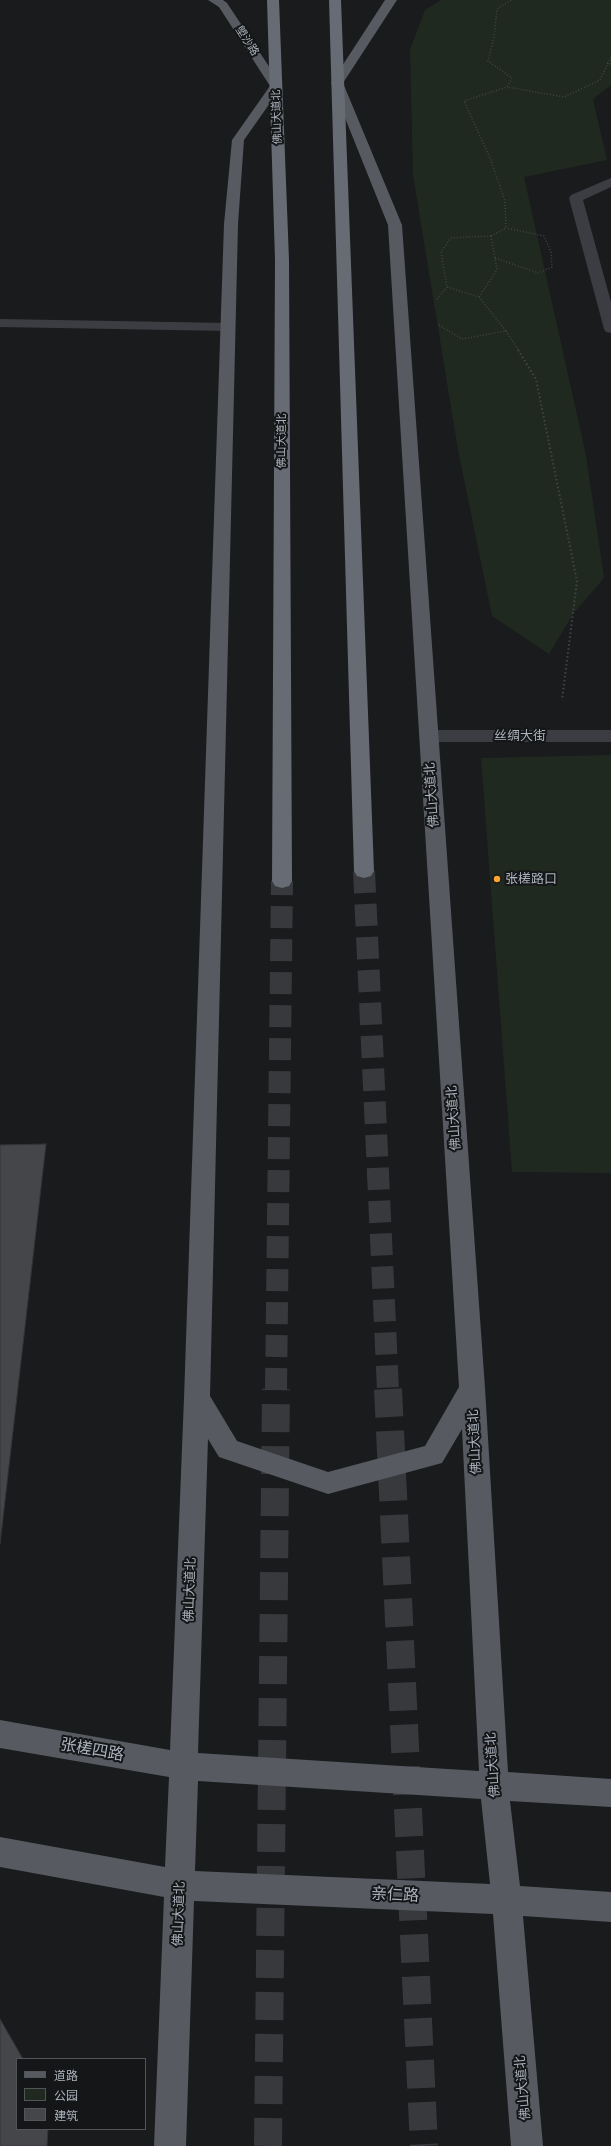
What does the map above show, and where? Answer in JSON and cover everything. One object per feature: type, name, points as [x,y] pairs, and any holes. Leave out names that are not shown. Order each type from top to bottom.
[{"type":"highway","name":"佛山大道北","points":[[272,0],[282,260],[282,881]]},
{"type":"highway","points":[[335,0],[364,871]]},
{"type":"main road","name":"塱沙路","points":[[214,0],[223,5],[276,86]]},
{"type":"main road","points":[[337,83],[391,0]]},
{"type":"main road","name":"佛山大道北","points":[[337,83],[394,225],[472,1388],[494,1784],[507,1900],[528,2146]]},
{"type":"main road","name":"佛山大道北","points":[[170,2146],[185,1766],[197,1398],[231,224],[238,140],[276,86]]},
{"type":"main road","points":[[197,1398],[228,1449],[328,1483],[433,1455],[472,1388]]},
{"type":"main road","name":"张槎四路","points":[[0,1734],[185,1766]]},
{"type":"main road","points":[[185,1766],[607,1791]]},
{"type":"main road","points":[[0,1852],[180,1885]]},
{"type":"main road","name":"亲仁路","points":[[180,1885],[507,1900],[611,1907]]},
{"type":"street","points":[[611,182],[576,198],[605,282],[611,330]]},
{"type":"street","points":[[0,323],[228,327]]},
{"type":"street","name":"丝绸大街","points":[[428,736],[611,736]]},
{"type":"path","points":[[508,87],[512,78],[488,62],[494,37],[497,9],[511,0]]},
{"type":"path","points":[[506,228],[505,201],[490,158],[464,101],[508,87],[564,97],[600,80],[611,57]]},
{"type":"path","points":[[607,63],[611,64]]},
{"type":"path","points":[[433,304],[447,287],[441,252],[451,238],[491,236],[506,228],[544,236],[551,252],[552,267],[538,273],[495,258]]},
{"type":"path","points":[[479,297],[497,270],[491,236]]},
{"type":"path","points":[[447,287],[479,297],[506,331],[536,379],[578,581],[558,736]]},
{"type":"path","points":[[437,324],[462,339],[506,331]]},
{"type":"green space","points":[[441,0],[611,0],[611,85],[593,99],[607,160],[524,177],[586,455],[604,578],[573,614],[549,654],[492,616],[458,450],[413,175],[410,50],[425,10]]},
{"type":"green space","points":[[611,755],[611,1173],[512,1172],[481,758]]},
{"type":"building","points":[[46,1144],[0,1544],[0,1145]]},
{"type":"building","points":[[0,2019],[22,2058],[16,2058],[16,2130],[48,2130],[47,2146],[0,2146]]},
{"type":"tunnel","points":[[364,871],[388,1390]]},
{"type":"tunnel","points":[[276,1390],[282,881]]},
{"type":"tunnel","points":[[268,2146],[276,1389]]},
{"type":"tunnel","points":[[388,1389],[424,2146]]},
{"type":"place","name":"张槎路口","points":[[497,879]]}]
